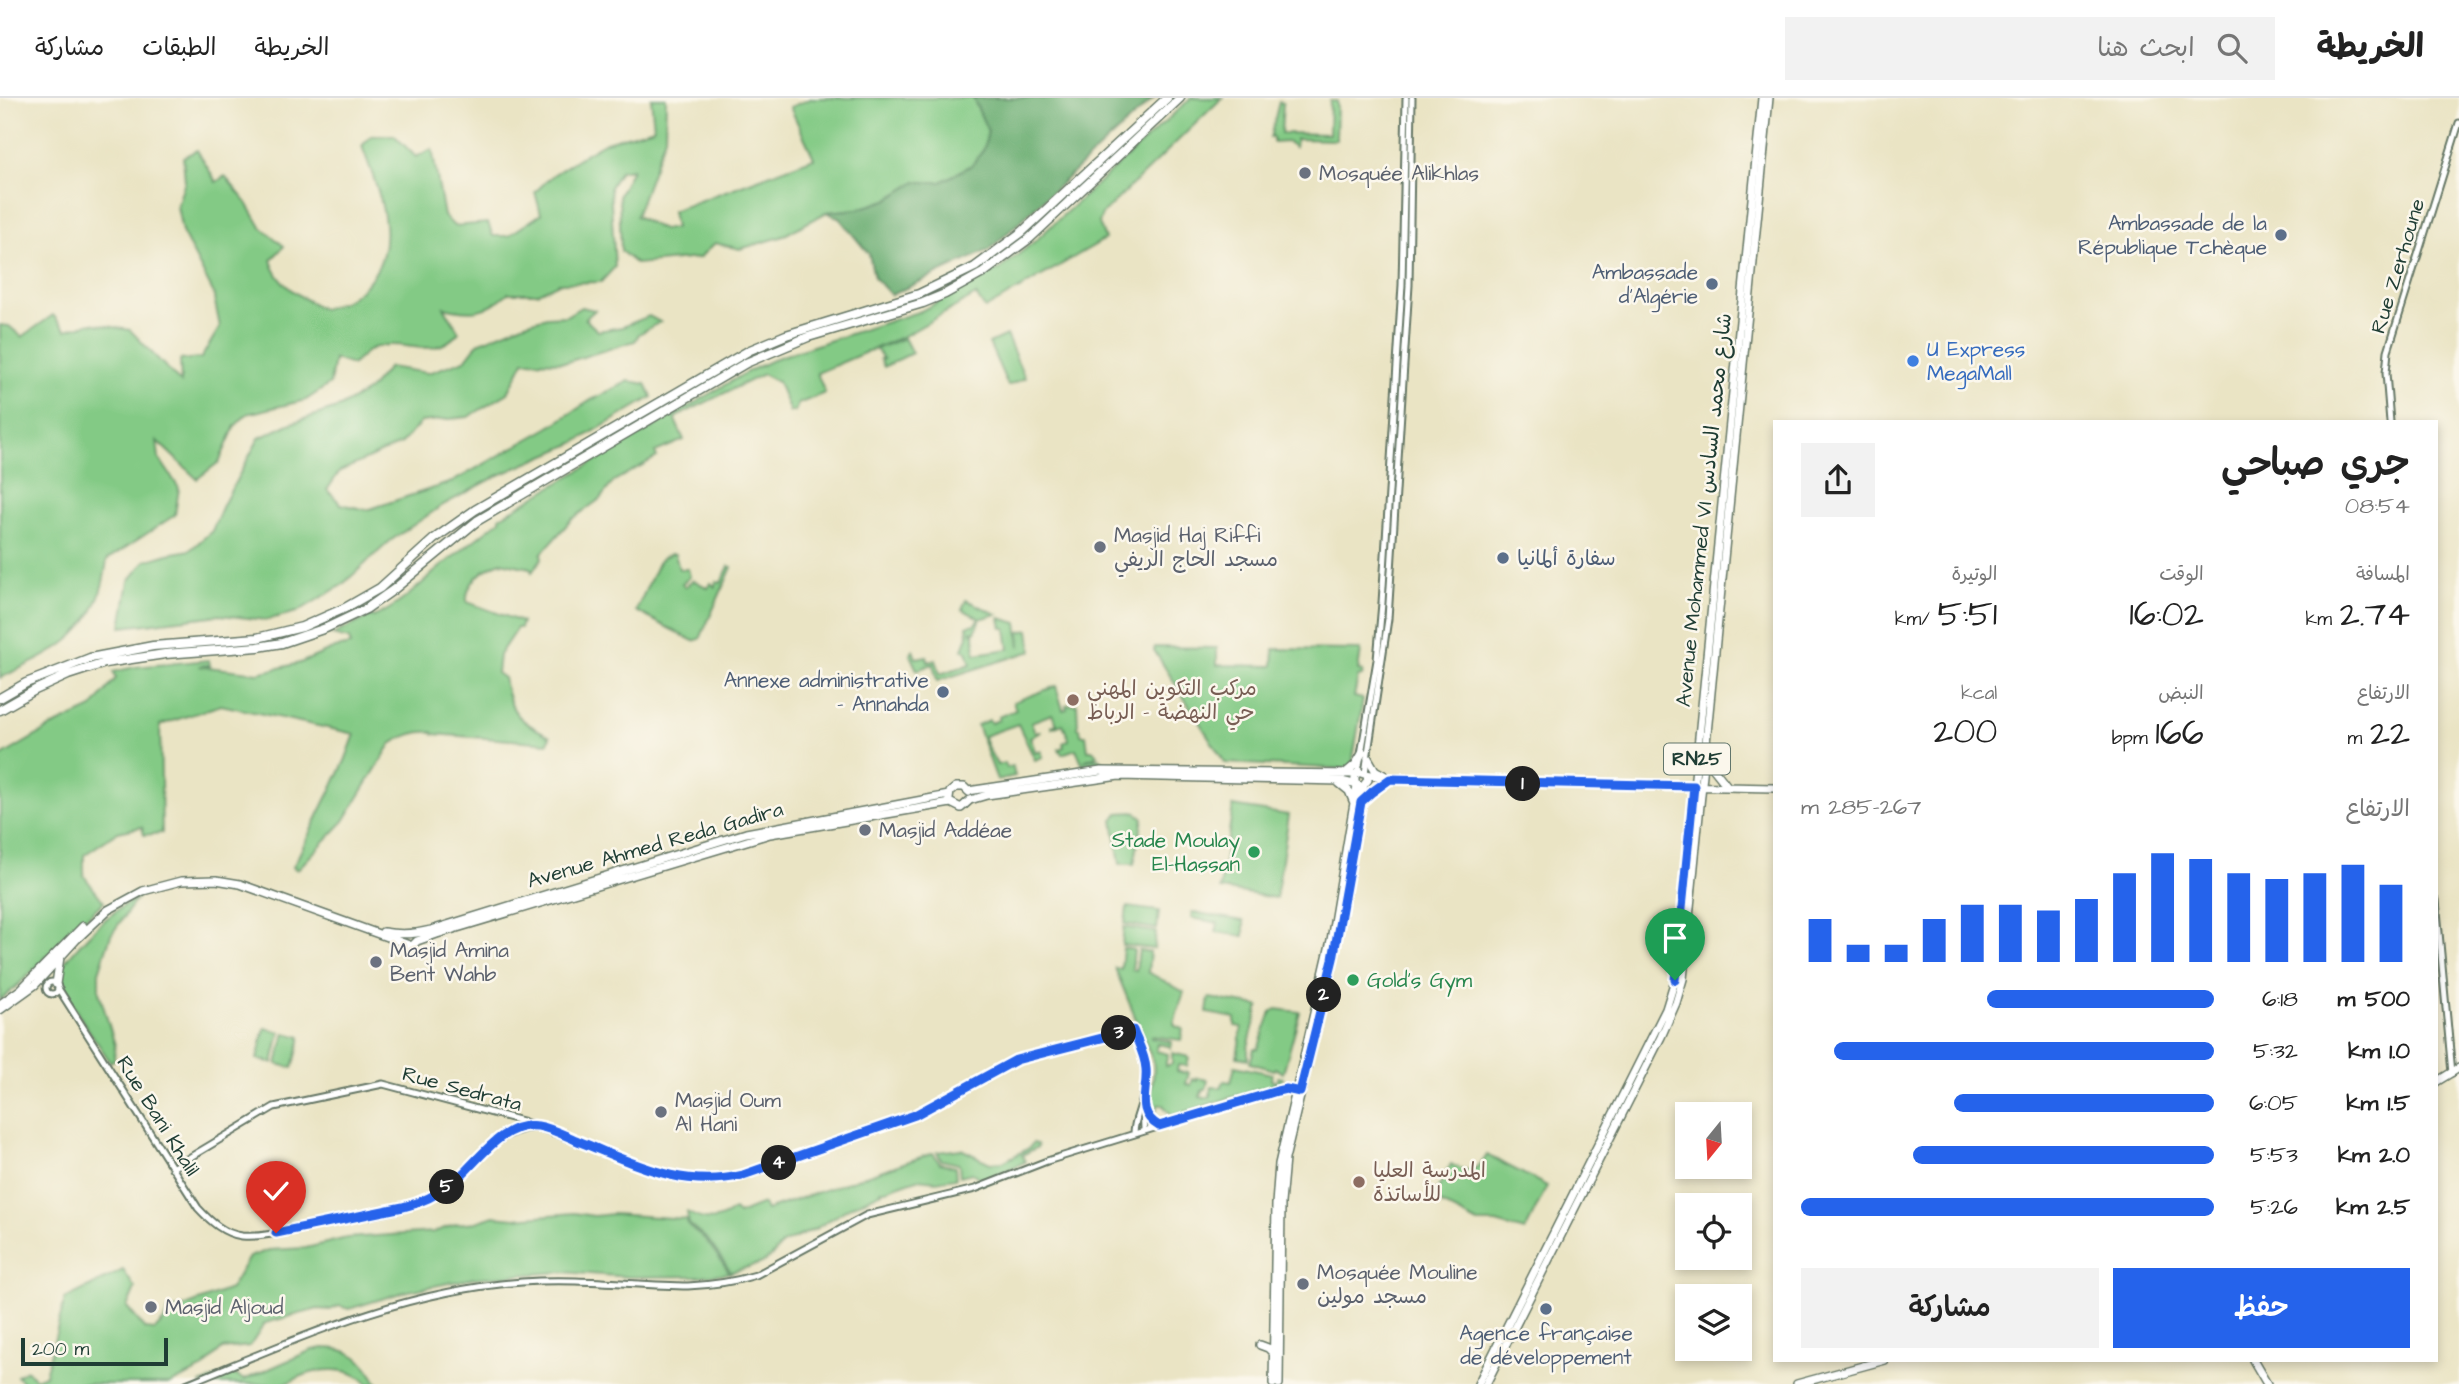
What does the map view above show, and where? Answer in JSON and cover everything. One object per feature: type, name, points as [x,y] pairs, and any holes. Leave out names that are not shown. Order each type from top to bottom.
[{"type":"highway","points":[[0,698],[26,683],[90,659],[153,646],[257,638],[302,627],[345,608],[380,588],[434,539],[475,510],[750,350],[786,335],[919,294],[982,263],[1022,232],[1167,98]]},
{"type":"highway","points":[[0,710],[68,675],[105,663],[165,654],[282,643],[327,628],[357,613],[393,590],[477,521],[746,363],[808,337],[923,303],[982,273],[1030,239],[1180,98]]},
{"type":"highway","points":[[1145,131],[1187,98]]},
{"type":"main road","name":"Avenue Mohammed VI شارع محمد السادس","points":[[1486,1384],[1676,1003],[1684,971],[1698,786],[1762,98]]},
{"type":"main road","name":"Avenue Mohammed VI شارع محمد السادس","points":[[1478,1384],[1669,1002],[1677,972],[1698,786],[1705,757],[1769,98]]},
{"type":"main road","points":[[1342,775],[1365,755],[1375,770],[1390,779]]},
{"type":"main road","points":[[1705,757],[1728,787]]},
{"type":"main road","points":[[968,791],[1101,771],[1342,775],[1362,773],[1390,779],[1493,783],[1773,789]]},
{"type":"main road","points":[[1360,784],[1368,780],[1362,773]]},
{"type":"main road","points":[[1273,1384],[1280,1152],[1333,959],[1362,773]]},
{"type":"main road","points":[[970,800],[964,787],[956,787],[950,799],[961,807],[970,800],[1062,783],[1119,776],[1335,781],[1360,784],[1390,779]]},
{"type":"main road","points":[[1358,803],[1390,779]]},
{"type":"main road","points":[[1335,781],[1349,791],[1358,803]]},
{"type":"main road","name":"Avenue Ahmed Reda Gadira","points":[[416,937],[770,834],[950,799]]},
{"type":"main road","points":[[0,1004],[41,978],[99,911],[119,897],[152,883],[185,876],[236,878],[379,932],[405,933],[416,937],[409,946],[240,884],[192,880],[152,888],[124,900],[100,916],[61,955],[41,978],[31,988],[0,1010]]},
{"type":"main road","points":[[403,942],[405,933]]},
{"type":"main road","points":[[56,985],[61,955]]},
{"type":"main road","points":[[2438,1081],[2455,1071]]},
{"type":"main road","points":[[1279,1384],[1282,1186],[1298,1091]]},
{"type":"main road","points":[[1260,1345],[1274,1354]]},
{"type":"main road","points":[[1797,1384],[1878,1362]]},
{"type":"main road","points":[[2254,1362],[2267,1384]]},
{"type":"street","points":[[1365,755],[1379,644],[1402,285],[1406,98]]},
{"type":"street","points":[[1362,773],[1386,645],[1391,580],[1409,285],[1412,98]]},
{"type":"street","name":"Rue Zerhoune","points":[[2390,420],[2386,380],[2388,351],[2459,123]]},
{"type":"street","points":[[2438,918],[2455,1071]]},
{"type":"street","points":[[41,978],[56,985],[54,994]]},
{"type":"street","points":[[41,978],[48,992],[65,998]]},
{"type":"street","name":"Rue Bani Khalil","points":[[41,978],[56,985],[65,998],[198,1208],[209,1220],[240,1236],[276,1233],[421,1201],[453,1183],[500,1138],[512,1131],[537,1126]]},
{"type":"street","name":"Rue Sedrata","points":[[172,1168],[274,1107],[383,1084],[537,1126],[666,1175],[685,1179],[719,1180],[762,1169],[915,1115],[1023,1057],[1133,1030],[1145,1061],[1143,1099]]},
{"type":"street","points":[[186,1384],[355,1317],[399,1302],[447,1291],[533,1281],[688,1286],[745,1279],[867,1214],[975,1189],[1047,1161],[1277,1091],[1298,1091]]},
{"type":"street","points":[[1143,1099],[1144,1130]]},
{"type":"street","points":[[1134,1133],[1143,1099]]},
{"type":"street","points":[[1144,1111],[1150,1120],[1159,1126]]},
{"type":"green space","points":[[651,98],[666,98],[665,137],[636,216],[663,230],[675,228],[672,211],[814,158],[790,107],[812,98],[973,98],[988,131],[984,149],[972,165],[941,183],[916,182],[887,200],[858,209],[827,212],[781,237],[740,249],[715,243],[699,258],[636,264],[621,251],[619,195],[632,169],[620,171],[610,187],[615,267],[601,282],[559,283],[538,293],[508,293],[492,305],[478,310],[463,311],[444,307],[459,332],[448,342],[427,348],[381,346],[369,350],[352,365],[334,359],[330,384],[306,400],[247,414],[235,426],[219,462],[197,479],[157,441],[159,458],[179,488],[175,515],[107,560],[95,606],[86,622],[73,636],[42,658],[0,678],[0,325],[9,326],[22,337],[53,315],[66,330],[91,323],[130,330],[181,383],[180,360],[201,358],[220,327],[213,292],[182,232],[177,206],[185,181],[183,157],[197,150],[216,182],[225,176],[247,203],[261,227],[284,246],[271,260],[284,284],[322,309],[352,297],[369,281],[380,263],[385,245],[382,206],[362,146],[371,136],[394,135],[416,157],[432,149],[444,216],[454,226],[488,223],[493,236],[508,236],[541,214],[535,192],[553,175],[606,142],[654,128]]},
{"type":"green space","points":[[973,98],[1154,98],[989,250],[891,295],[874,277],[869,254],[840,219],[827,212],[858,209],[887,200],[916,182],[941,182],[972,165],[984,149],[988,131]]},
{"type":"green space","points":[[1191,98],[1222,98],[1102,214],[1099,223],[1105,239],[985,309],[976,295],[904,336],[817,373],[825,393],[798,404],[795,411],[790,412],[778,382],[763,374],[676,417],[684,440],[655,452],[657,457],[614,481],[600,499],[571,520],[541,554],[542,558],[532,572],[530,568],[501,562],[477,577],[469,589],[467,602],[522,622],[499,655],[497,673],[504,678],[509,700],[517,714],[530,726],[550,736],[548,743],[433,732],[416,733],[401,738],[391,744],[344,821],[297,870],[293,867],[345,761],[355,734],[221,705],[160,725],[162,833],[144,835],[142,827],[118,832],[84,855],[84,876],[104,902],[0,1000],[0,757],[53,726],[92,708],[116,678],[113,672],[135,667],[209,660],[210,665],[199,666],[258,673],[300,663],[335,648],[351,645],[349,639],[332,635],[383,613],[400,602],[500,520],[500,517],[749,371],[779,357],[921,311],[1000,269],[1035,241]]},
{"type":"green space","points":[[1330,101],[1337,101],[1336,140],[1296,139],[1295,147],[1287,142],[1273,143],[1273,138],[1270,138],[1279,102],[1283,103],[1281,133],[1329,134]]},
{"type":"green space","points":[[581,307],[595,310],[585,319],[598,331],[622,327],[649,316],[660,322],[639,334],[635,341],[567,362],[524,361],[508,393],[468,417],[421,422],[401,444],[340,471],[327,490],[341,504],[367,510],[452,482],[548,428],[591,400],[629,381],[646,384],[652,397],[574,443],[497,476],[443,505],[390,541],[342,585],[297,612],[266,620],[220,615],[121,627],[129,581],[145,561],[190,550],[212,531],[259,438],[289,424],[340,407],[370,389],[389,367],[428,373],[465,360],[478,343],[525,323],[547,317],[566,316]]},
{"type":"green space","points":[[1006,335],[1025,378],[1008,386],[989,343]]},
{"type":"green space","points":[[904,338],[912,353],[884,367],[881,361],[883,359],[880,359],[882,357],[876,349]]},
{"type":"green space","points":[[675,554],[679,569],[688,569],[690,577],[682,584],[685,587],[693,580],[708,588],[711,583],[715,587],[716,581],[721,583],[729,566],[732,567],[700,639],[693,641],[636,611],[658,563]]},
{"type":"green space","points":[[966,600],[997,614],[980,619],[975,632],[970,631],[974,633],[975,654],[1009,649],[1006,628],[1002,628],[1000,618],[1017,623],[1020,647],[1019,632],[1029,630],[1032,651],[937,681],[933,664],[917,670],[910,655],[913,650],[916,658],[927,656],[928,662],[936,660],[940,674],[971,664],[967,651],[963,649],[968,636],[967,626],[975,624],[979,618],[962,609]]},
{"type":"green space","points":[[1155,647],[1217,648],[1217,665],[1273,666],[1274,649],[1361,650],[1358,671],[1363,672],[1362,676],[1358,677],[1354,697],[1363,699],[1352,765],[1347,769],[1225,763],[1154,650]]},
{"type":"green space","points":[[1056,686],[1063,710],[1067,709],[1066,705],[1077,704],[1078,728],[1081,735],[1086,735],[1088,750],[1098,755],[1084,761],[1098,758],[1101,763],[1083,765],[1076,749],[1062,754],[1059,749],[1069,740],[1063,724],[1052,728],[1057,724],[1052,714],[1031,722],[1035,732],[1041,732],[1030,737],[1036,753],[1041,751],[1043,757],[1035,760],[1018,724],[984,736],[997,765],[1005,763],[1007,768],[1012,766],[1015,776],[997,780],[977,725],[989,720],[991,723],[999,720],[998,717],[1016,710],[1013,702]]},
{"type":"green space","points":[[1233,806],[1289,815],[1276,898],[1220,889]]},
{"type":"green space","points":[[1135,812],[1143,818],[1134,864],[1120,864],[1113,820],[1118,813]]},
{"type":"green space","points":[[138,897],[111,935],[99,972],[99,992],[115,1045],[114,1060],[110,1062],[69,998],[61,973],[64,963],[89,935],[116,911]]},
{"type":"green space","points":[[1127,907],[1159,911],[1157,929],[1125,924]]},
{"type":"green space","points":[[1192,912],[1244,921],[1244,936],[1216,932],[1218,923],[1191,918]]},
{"type":"green space","points":[[1124,927],[1156,932],[1154,949],[1122,945]]},
{"type":"green space","points":[[1123,948],[1134,950],[1132,970],[1136,971],[1139,950],[1150,952],[1148,972],[1184,992],[1174,1023],[1183,1029],[1181,1040],[1151,1038],[1172,1042],[1171,1048],[1157,1044],[1156,1051],[1168,1054],[1165,1066],[1172,1064],[1172,1053],[1189,1057],[1187,1066],[1178,1065],[1177,1071],[1189,1073],[1186,1084],[1191,1085],[1193,1079],[1197,1081],[1197,1078],[1208,1080],[1206,1089],[1203,1089],[1200,1096],[1209,1098],[1212,1087],[1221,1088],[1224,1081],[1231,1082],[1235,1066],[1272,1074],[1271,1080],[1276,1082],[1278,1077],[1283,1078],[1281,1082],[1172,1116],[1163,1105],[1158,1105],[1155,1113],[1151,1101],[1153,1061],[1115,968],[1121,969]]},
{"type":"green space","points":[[1209,998],[1259,1006],[1248,1047],[1248,1059],[1237,1057],[1242,1027],[1235,1026],[1235,1018],[1207,1013]]},
{"type":"green space","points":[[1276,1009],[1300,1012],[1283,1073],[1275,1068],[1274,1070],[1250,1063],[1271,1012]]},
{"type":"green space","points":[[265,1028],[280,1032],[273,1063],[257,1059]]},
{"type":"green space","points":[[285,1033],[301,1037],[293,1068],[277,1064]]},
{"type":"green space","points":[[1033,1143],[1038,1147],[1022,1155],[1025,1162],[987,1179],[981,1179],[972,1173],[960,1176],[959,1164],[941,1160],[937,1152],[961,1149],[990,1163],[1003,1162]]},
{"type":"green space","points":[[933,1153],[940,1163],[955,1167],[956,1178],[936,1181],[917,1179],[881,1190],[882,1192],[852,1206],[815,1229],[782,1244],[762,1263],[731,1272],[708,1240],[689,1224],[687,1212],[711,1220],[734,1210],[738,1214],[763,1204],[766,1210]]},
{"type":"green space","points":[[1487,1155],[1547,1186],[1525,1231],[1496,1223],[1478,1223],[1432,1199],[1451,1164],[1471,1170]]},
{"type":"green space","points":[[574,1213],[686,1219],[689,1226],[706,1240],[730,1273],[630,1277],[562,1272],[474,1278],[404,1292],[349,1309],[339,1306],[330,1310],[318,1309],[265,1323],[250,1346],[222,1349],[202,1369],[170,1384],[24,1384],[17,1376],[26,1370],[35,1379],[45,1375],[65,1299],[123,1270],[135,1288],[127,1307],[145,1329],[155,1330],[164,1321],[169,1309],[178,1309],[230,1289],[249,1257],[269,1250],[306,1248],[347,1238],[434,1232],[494,1216],[515,1218]]},
{"type":"green space","points":[[312,1350],[343,1350],[357,1357],[378,1384],[368,1384],[346,1371],[328,1370],[310,1373],[282,1384],[200,1384],[231,1372],[244,1380]]},
{"type":"place","name":"Mosquée Alikhlas","points":[[1305,173]]},
{"type":"place","name":"Ambassade de la République Tchèque","points":[[2281,235]]},
{"type":"place","name":"Ambassade d'Algérie","points":[[1712,284]]},
{"type":"place","name":"U Express MegaMall","points":[[1913,361]]},
{"type":"place","name":"Masjid Haj Riffi مسجد الحاج الريفي","points":[[1100,547]]},
{"type":"place","name":"سفارة ألمانيا","points":[[1503,558]]},
{"type":"place","name":"Annexe administrative - Annahda","points":[[943,692]]},
{"type":"place","name":"مركب التكوين المهني حي النهضة - الرباط","points":[[1073,700]]},
{"type":"place","name":"Masjid Addéae","points":[[865,830]]},
{"type":"place","name":"Stade Moulay El-Hassan","points":[[1254,852]]},
{"type":"place","name":"Masjid Amina Bent Wahb","points":[[376,962]]},
{"type":"place","name":"Gold's Gym","points":[[1353,980]]},
{"type":"place","name":"Masjid Oum Al Hani","points":[[661,1112]]},
{"type":"place","name":"المدرسة العليا للأساتذة","points":[[1359,1182]]},
{"type":"place","name":"Mosquée Mouline مسجد مولين","points":[[1303,1284]]},
{"type":"place","name":"Masjid Aljoud","points":[[151,1307]]},
{"type":"place","name":"Agence française de développement","points":[[1546,1309]]},
{"type":"route","points":[[276,1233],[403,1207],[432,1197],[459,1178],[500,1138],[512,1131],[537,1126],[666,1175],[685,1179],[719,1180],[743,1175],[915,1115],[1023,1057],[1133,1030],[1145,1061],[1144,1111],[1150,1120],[1159,1126],[1277,1091],[1286,1089],[1300,1092],[1333,959],[1361,802],[1390,779],[1466,783],[1694,786],[1675,980]]}]
